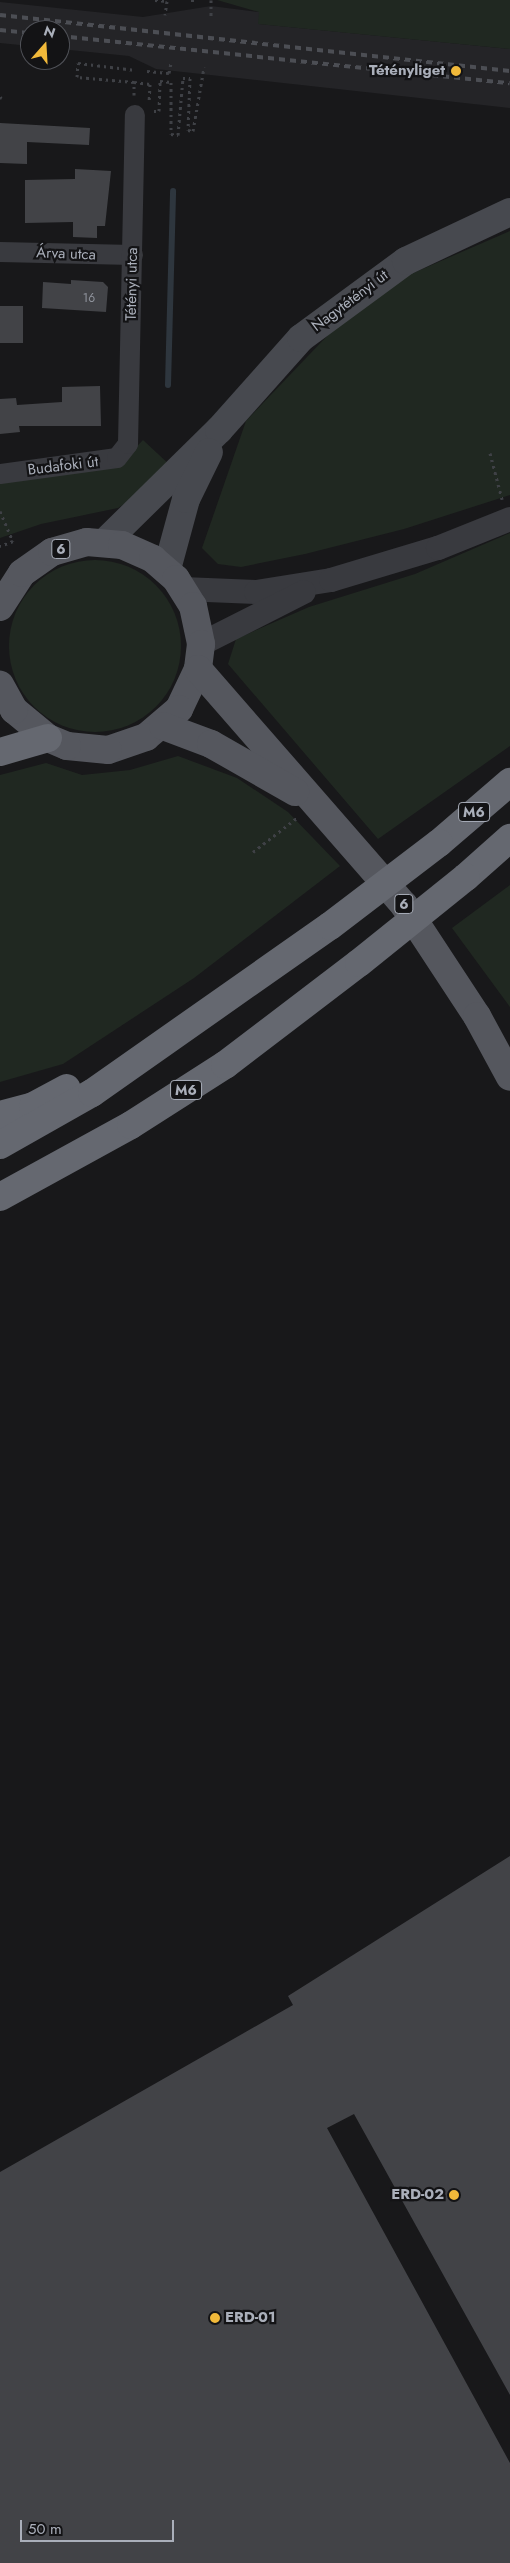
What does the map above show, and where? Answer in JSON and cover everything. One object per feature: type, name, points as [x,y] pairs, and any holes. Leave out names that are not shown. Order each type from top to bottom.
[{"type":"highway","points":[[0,752],[48,738]]},
{"type":"highway","name":"M6","points":[[0,1145],[92,1094],[191,1026],[330,926],[439,843],[510,782]]},
{"type":"highway","name":"M6","points":[[0,1197],[131,1125],[225,1065],[358,963],[505,844]]},
{"type":"highway","points":[[0,1115],[33,1106],[191,1026]]},
{"type":"main road","name":"Nagytétényi út","points":[[106,542],[219,430],[301,338],[355,296],[406,260],[510,212]]},
{"type":"main road","name":"Nagytétényi út","points":[[175,579],[186,500],[219,430]]},
{"type":"main road","name":"6","points":[[0,607],[11,572],[52,552],[106,542],[138,550],[175,579],[193,606],[199,657],[316,804],[404,904],[477,1016],[510,1077]]},
{"type":"main road","points":[[0,685],[14,710],[48,738],[88,750],[108,750],[146,738],[163,726],[183,703],[199,657]]},
{"type":"main road","name":"6","points":[[163,726],[211,744],[316,804]]},
{"type":"street","name":"Tétényi utca","points":[[124,452],[130,430],[133,256],[142,113]]},
{"type":"street","name":"Árva utca","points":[[0,252],[133,256]]},
{"type":"street","name":"Budafoki út","points":[[0,474],[106,460],[124,452]]},
{"type":"street","points":[[175,579],[256,592],[331,580],[438,548],[509,519]]},
{"type":"street","points":[[199,657],[331,580]]},
{"type":"path","points":[[155,0],[167,1],[165,14]]},
{"type":"path","points":[[191,0],[198,0]]},
{"type":"path","points":[[211,0],[211,19]]},
{"type":"path","points":[[136,70],[78,63],[77,77],[134,82],[142,113],[159,112],[160,81],[171,82],[171,134],[178,135],[183,78],[190,78],[188,130],[193,131],[204,67]]},
{"type":"path","points":[[147,71],[169,73],[170,63]]},
{"type":"path","points":[[490,453],[509,519]]},
{"type":"path","points":[[0,511],[13,541],[0,546]]},
{"type":"path","points":[[253,852],[316,804]]},
{"type":"shaded area","points":[[217,0],[510,0],[510,49],[258,24],[259,12]]},
{"type":"shaded area","points":[[0,2],[143,17],[211,6],[259,12],[259,24],[510,49],[510,108],[156,69],[129,56],[70,50],[70,20],[20,20],[20,45],[0,43]]},
{"type":"shaded area","points":[[510,231],[510,495],[404,529],[305,554],[241,567],[218,564],[202,548],[246,421],[329,334],[404,277]]},
{"type":"shaded area","points":[[143,440],[172,467],[149,488],[118,508],[41,524],[0,538],[0,480],[118,466]]},
{"type":"shaded area","points":[[510,533],[510,746],[378,839],[228,664],[236,639],[309,607],[415,574]]},
{"type":"shaded area","points":[[87,560],[103,560],[128,566],[136,570],[150,579],[162,591],[175,613],[181,646],[175,679],[162,701],[150,713],[128,726],[103,732],[87,732],[62,726],[54,722],[40,713],[28,701],[15,679],[9,654],[9,638],[15,613],[19,605],[28,591],[40,579],[62,566]]},
{"type":"shaded area","points":[[178,756],[237,778],[288,812],[340,866],[194,978],[63,1064],[0,1082],[0,775],[46,763],[82,775],[130,770]]},
{"type":"shaded area","points":[[510,885],[510,1007],[452,928]]},
{"type":"building","points":[[0,123],[90,128],[89,145],[27,142],[27,164],[0,163]]},
{"type":"building","points":[[75,169],[111,171],[105,226],[97,226],[97,238],[73,237],[73,222],[25,223],[25,180],[75,179]]},
{"type":"building","points":[[71,280],[103,282],[108,287],[106,312],[42,308],[43,282],[71,284]]},
{"type":"building","points":[[0,306],[23,306],[23,343],[0,343]]},
{"type":"building","points":[[100,386],[101,426],[19,426],[20,432],[0,434],[0,399],[16,398],[17,405],[62,402],[62,387]]},
{"type":"building","name":"ERD-01","points":[[510,1856],[510,2395],[354,2114],[327,2128],[510,2463],[510,2563],[0,2563],[0,2172],[293,2005],[288,1996]]},
{"type":"waterway","points":[[168,385],[173,191]]},
{"type":"railway","points":[[0,15],[510,71]]},
{"type":"railway","points":[[0,30],[20,32]]},
{"type":"railway","points":[[70,37],[510,83]]},
{"type":"place","name":"Tétényliget","points":[[456,71]]},
{"type":"place","name":"ERD-02","points":[[454,2195]]},
{"type":"place","name":"ERD-01","points":[[215,2318]]}]
